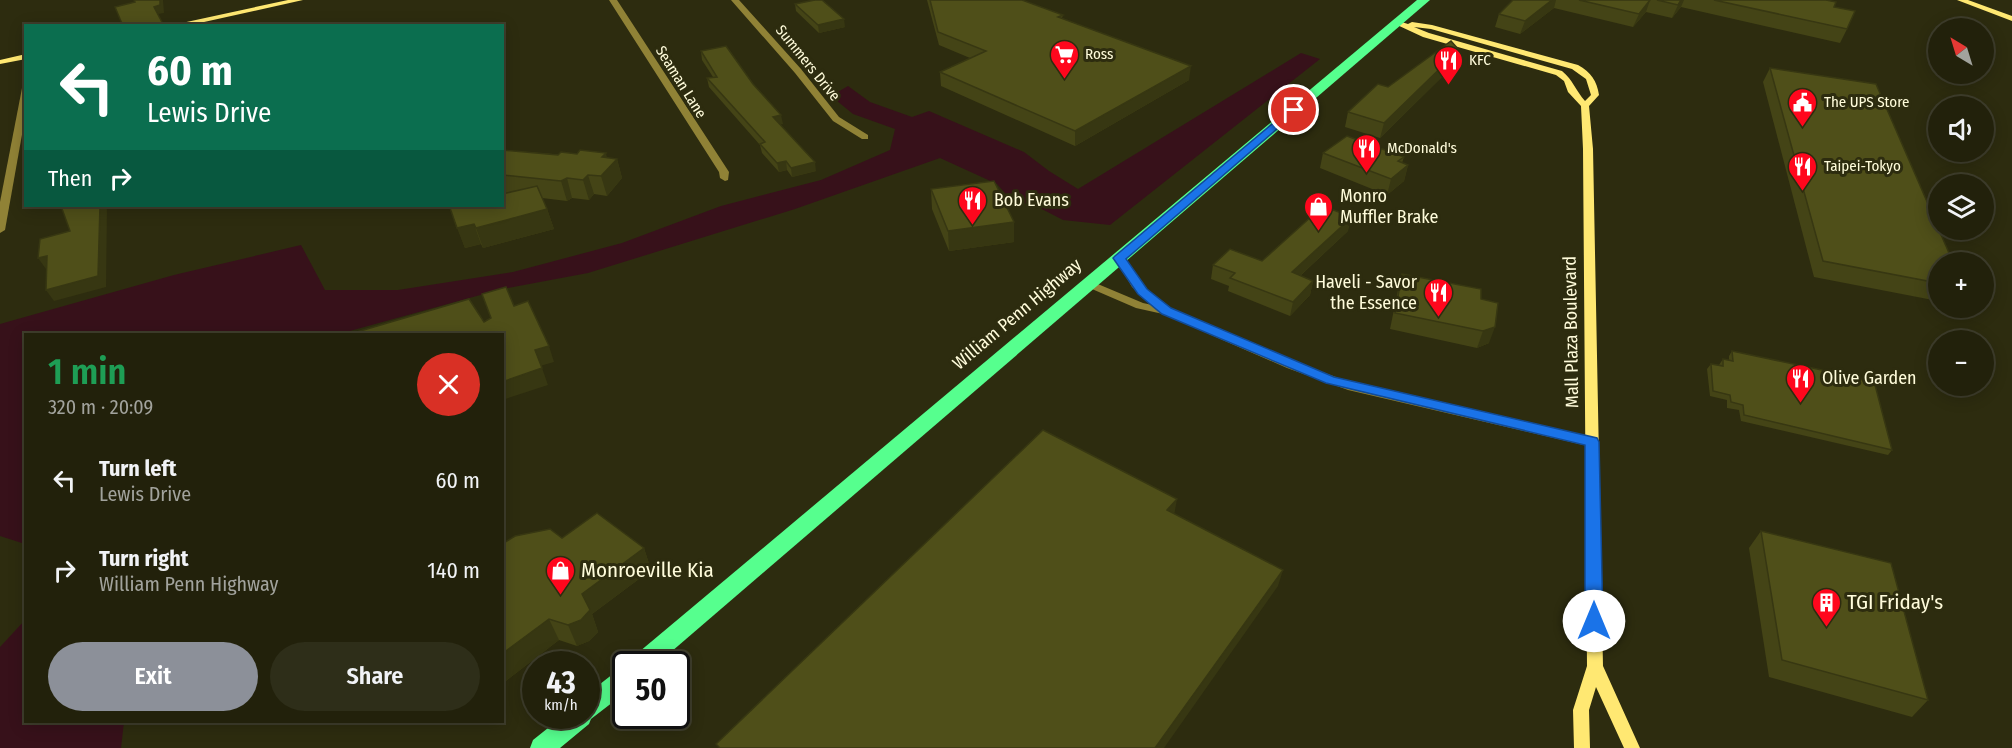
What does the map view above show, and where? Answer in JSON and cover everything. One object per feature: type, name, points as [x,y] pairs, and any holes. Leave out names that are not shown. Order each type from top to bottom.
[{"type":"highway","name":"William Penn Highway","points":[[655,651],[1424,0]]},
{"type":"highway","points":[[600,698],[612,689]]},
{"type":"highway","points":[[542,748],[565,729]]},
{"type":"main road","points":[[182,24],[299,0]]},
{"type":"main road","points":[[1961,0],[2012,19]]},
{"type":"main road","points":[[1398,22],[1426,35],[1559,73],[1568,80],[1572,92],[1585,106]]},
{"type":"main road","name":"Mall Plaza Boulevard","points":[[1398,22],[1432,27],[1575,67],[1587,75],[1593,84],[1595,95],[1585,106],[1588,149],[1595,666],[1581,710],[1582,748]]},
{"type":"main road","points":[[0,62],[24,57]]},
{"type":"main road","name":"Mall Plaza Boulevard","points":[[1595,666],[1632,748]]},
{"type":"street","name":"Seaman Lane","points":[[613,0],[724,172],[725,178]]},
{"type":"street","name":"Summers Drive","points":[[735,0],[791,62],[836,119],[865,136]]},
{"type":"street","points":[[0,230],[24,96]]},
{"type":"street","points":[[1119,258],[1136,285],[1166,311]]},
{"type":"street","points":[[1089,284],[1140,306],[1166,311],[1291,365],[1352,387],[1592,442]]},
{"type":"shaded area","points":[[1301,53],[1320,59],[1110,225],[1063,220],[1036,206],[1011,200],[997,184],[940,158],[795,209],[588,273],[502,289],[343,333],[24,333],[24,544],[0,536],[0,324],[174,275],[301,245],[325,290],[398,290],[513,272],[622,243],[721,206],[821,180],[890,150],[895,129],[853,114],[831,96],[848,86],[870,102],[912,117],[929,111],[1024,152],[1078,189]]},
{"type":"shaded area","points":[[24,621],[24,723],[124,723],[121,748],[0,748],[0,647]]},
{"type":"building","points":[[134,0],[160,0],[160,5],[154,7],[163,24],[122,24],[115,7],[135,2]]},
{"type":"building","points":[[822,0],[844,19],[818,25],[795,4]]},
{"type":"building","points":[[930,0],[1022,0],[1063,15],[1058,17],[1191,66],[1075,131],[940,72],[986,51],[938,32]]},
{"type":"building","points":[[1513,0],[1552,0],[1525,21],[1499,14]]},
{"type":"building","points":[[1579,0],[1650,0],[1639,14]]},
{"type":"building","points":[[1657,0],[1681,0],[1678,5]]},
{"type":"building","points":[[1714,0],[1826,0],[1836,2],[1834,7],[1855,11],[1847,29]]},
{"type":"building","points":[[1451,41],[1459,50],[1384,123],[1348,112],[1378,84],[1388,87]]},
{"type":"building","points":[[726,46],[753,84],[781,115],[773,117],[815,162],[791,168],[786,161],[777,163],[760,144],[765,142],[707,78],[717,77],[701,51]]},
{"type":"building","points":[[1770,68],[1876,84],[1928,204],[1928,240],[1943,240],[1949,252],[1928,252],[1928,281],[1823,261]]},
{"type":"building","points":[[1347,136],[1404,157],[1398,161],[1408,165],[1391,179],[1323,153]]},
{"type":"building","points":[[504,150],[558,155],[561,152],[577,154],[580,150],[606,153],[602,157],[617,159],[601,176],[588,175],[583,180],[567,178],[561,181],[504,175]]},
{"type":"building","points":[[994,181],[1014,222],[948,231],[931,189]]},
{"type":"building","points":[[537,186],[547,209],[476,228],[474,224],[457,228],[450,208],[504,207],[504,194]]},
{"type":"building","points":[[1323,206],[1352,217],[1292,272],[1313,281],[1293,302],[1230,278],[1235,273],[1213,265],[1230,249],[1262,261]]},
{"type":"building","points":[[61,207],[100,207],[98,276],[46,290],[47,256],[38,258],[40,239],[70,231]]},
{"type":"building","points":[[1402,274],[1481,289],[1481,299],[1498,303],[1495,327],[1483,331],[1395,313]]},
{"type":"building","points":[[506,287],[514,306],[528,301],[549,346],[535,350],[542,368],[504,381],[504,333],[353,333],[469,299],[484,322],[491,318],[482,294]]},
{"type":"building","name":"Olive Garden","points":[[1732,351],[1874,381],[1892,450],[1744,415],[1743,405],[1731,402],[1730,395],[1713,391],[1711,364],[1723,366],[1723,359],[1733,361]]},
{"type":"building","points":[[1043,430],[1177,499],[1167,510],[1283,570],[1155,748],[720,748],[716,744]]},
{"type":"building","name":"Monroeville Kia","points":[[597,513],[644,548],[582,594],[590,610],[581,620],[568,625],[549,619],[504,653],[504,543],[515,536],[550,529],[562,538]]},
{"type":"building","name":"TGI Friday's","points":[[1761,531],[1891,563],[1928,700],[1782,660]]},
{"type":"place","name":"Ross","points":[[1064,80]]},
{"type":"place","name":"KFC","points":[[1448,86]]},
{"type":"place","name":"The UPS Store","points":[[1803,128]]},
{"type":"place","name":"McDonald's","points":[[1366,174]]},
{"type":"place","name":"Taipei-Tokyo","points":[[1803,192]]},
{"type":"place","name":"Bob Evans","points":[[973,226]]},
{"type":"place","name":"Monro Muffler Brake","points":[[1319,232]]},
{"type":"place","name":"Haveli - Savor the Essence","points":[[1438,318]]},
{"type":"place","name":"Olive Garden","points":[[1801,404]]},
{"type":"place","name":"Monroeville Kia","points":[[560,596]]},
{"type":"place","name":"TGI Friday's","points":[[1826,628]]},
{"type":"route","points":[[1294,110],[1119,258],[1130,277],[1142,292],[1166,311],[1330,380],[1592,442],[1594,621]]}]
